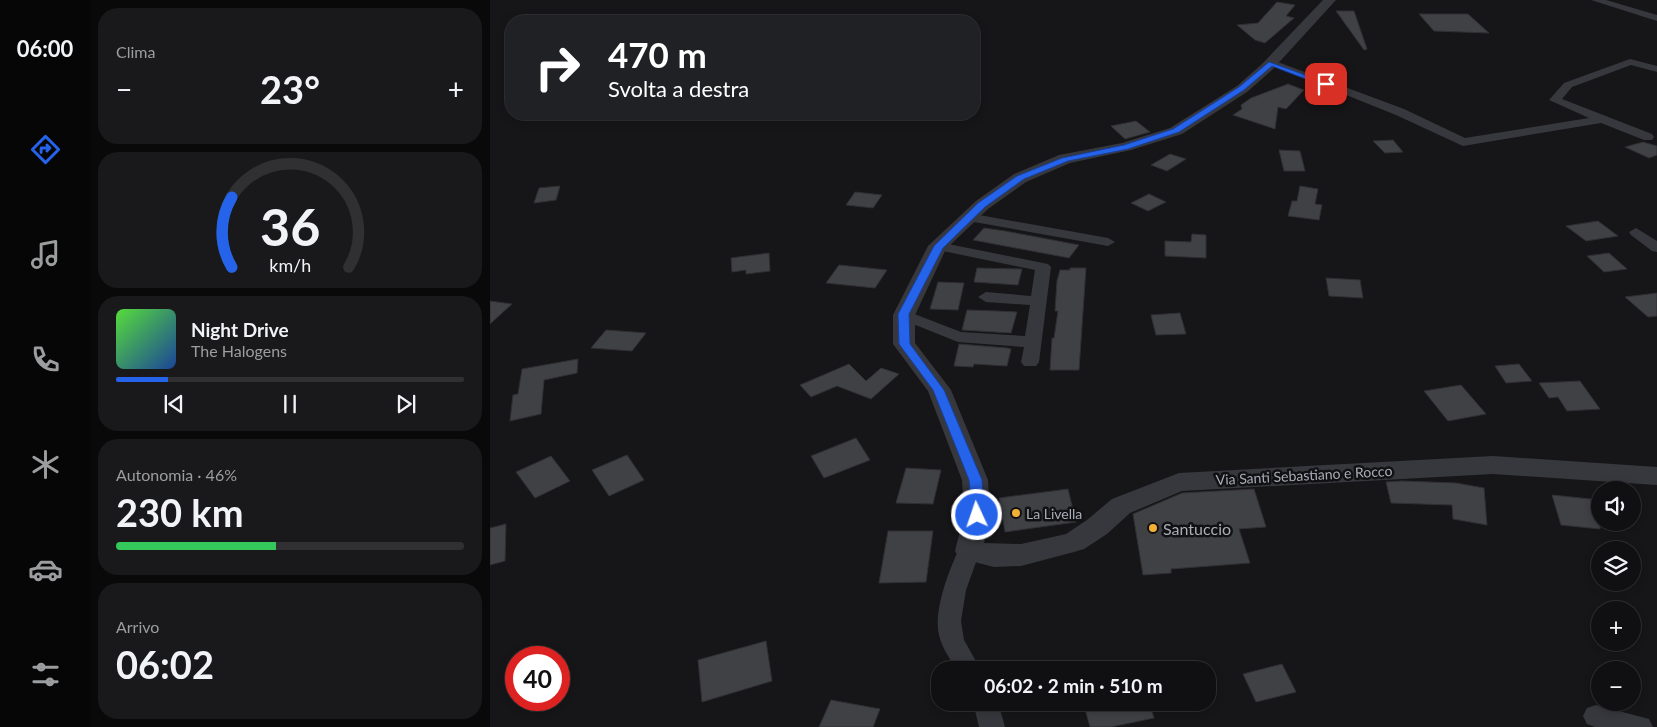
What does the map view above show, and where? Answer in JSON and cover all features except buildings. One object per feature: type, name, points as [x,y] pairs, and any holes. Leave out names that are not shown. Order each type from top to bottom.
[{"type":"street","points":[[964,661],[950,633],[952,605],[958,579],[969,551],[977,515],[975,480],[938,390],[904,344],[904,314],[938,246],[982,205],[1020,178],[1065,159],[1125,147],[1176,131],[1242,89],[1271,63],[1330,0]]},
{"type":"street","points":[[1596,0],[1657,18]]},
{"type":"street","points":[[1648,137],[1555,100],[1568,84],[1630,62],[1657,69]]},
{"type":"street","points":[[1271,63],[1400,112],[1462,142],[1602,119]]},
{"type":"street","points":[[968,217],[1108,242]]},
{"type":"street","points":[[1636,232],[1657,248]]},
{"type":"street","points":[[938,246],[1043,268],[1030,362]]},
{"type":"street","points":[[986,297],[1038,301]]},
{"type":"street","points":[[904,314],[958,337],[1032,342]]},
{"type":"street","name":"Via Santi Sebastiano e Rocco","points":[[969,551],[994,556],[1021,555],[1074,542],[1097,527],[1121,506],[1180,482],[1493,464],[1657,476]]},
{"type":"street","points":[[987,711],[992,727]]},
{"type":"street","points":[[1596,716],[1640,727]]},
{"type":"place","name":"La Livella","points":[[1016,513]]},
{"type":"place","name":"Santuccio","points":[[1153,528]]},
{"type":"route","points":[[977,515],[975,480],[938,390],[904,344],[904,314],[938,246],[982,205],[1020,178],[1065,159],[1125,147],[1162,137],[1176,131],[1242,89],[1271,63],[1326,84]]}]
